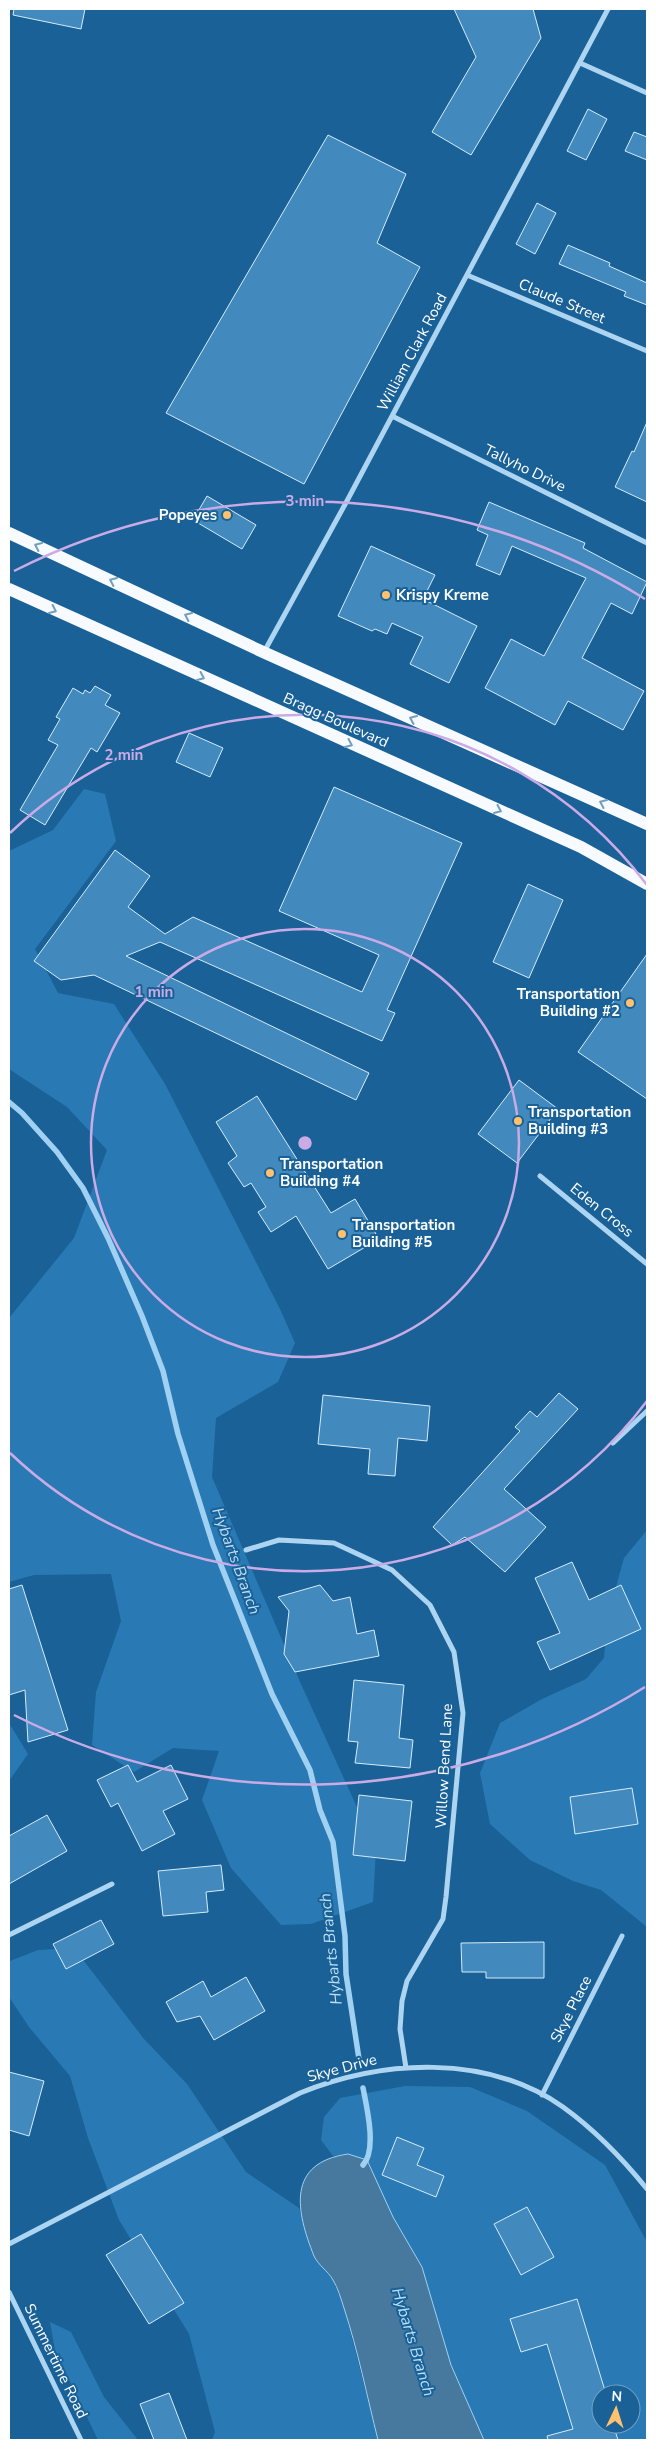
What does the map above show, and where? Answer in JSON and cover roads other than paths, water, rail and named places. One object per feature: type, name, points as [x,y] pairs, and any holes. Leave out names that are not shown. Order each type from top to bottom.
[{"type":"main road","points":[[9,533],[264,652],[647,824]]},
{"type":"main road","name":"Bragg Boulevard","points":[[9,589],[582,848],[647,884]]},
{"type":"street","name":"William Clark Road","points":[[264,652],[392,416],[608,9]]},
{"type":"street","points":[[580,63],[647,93]]},
{"type":"street","name":"Claude Street","points":[[467,274],[647,351]]},
{"type":"street","name":"Tallyho Drive","points":[[392,416],[647,543]]},
{"type":"street","name":"Eden Cross","points":[[540,1176],[647,1264]]},
{"type":"street","points":[[613,1443],[647,1411]]},
{"type":"street","name":"Willow Bend Lane","points":[[246,1550],[279,1540],[334,1543],[392,1570],[430,1604],[454,1652],[462,1713],[446,1897],[442,1919],[407,1981],[402,2001],[400,2029],[406,2068]]},
{"type":"street","points":[[9,1934],[112,1884]]},
{"type":"street","name":"Skye Place","points":[[542,2095],[622,1936]]},
{"type":"street","name":"Skye Drive","points":[[9,2244],[300,2093],[346,2077],[406,2068],[455,2069],[479,2073],[515,2082],[542,2095],[591,2129],[623,2159],[647,2189]]},
{"type":"street","name":"Summertime Road","points":[[9,2292],[81,2440]]},
{"type":"water","points":[[348,2154],[367,2160],[393,2217],[422,2267],[451,2365],[484,2440],[378,2440],[341,2297],[333,2280],[314,2256],[300,2206],[305,2178],[314,2167],[328,2159]]},
{"type":"waterway","name":"Hybarts Branch","points":[[9,1102],[22,1113],[57,1152],[83,1188],[108,1238],[142,1316],[163,1371],[178,1434],[213,1545],[272,1694],[310,1770],[320,1810],[333,1842],[345,1936],[346,1974],[359,2059]]},
{"type":"waterway","name":"Hybarts Branch","points":[[363,2088],[370,2139],[367,2158],[363,2165]]},
{"type":"place","name":"Popeyes","points":[[227,515]]},
{"type":"place","name":"Krispy Kreme","points":[[386,595]]},
{"type":"place","name":"Transportation Building #2","points":[[630,1003]]},
{"type":"place","name":"Transportation Building #3","points":[[518,1121]]},
{"type":"place","name":"Transportation Building #4","points":[[270,1173]]},
{"type":"place","name":"Transportation Building #5","points":[[342,1234]]}]
